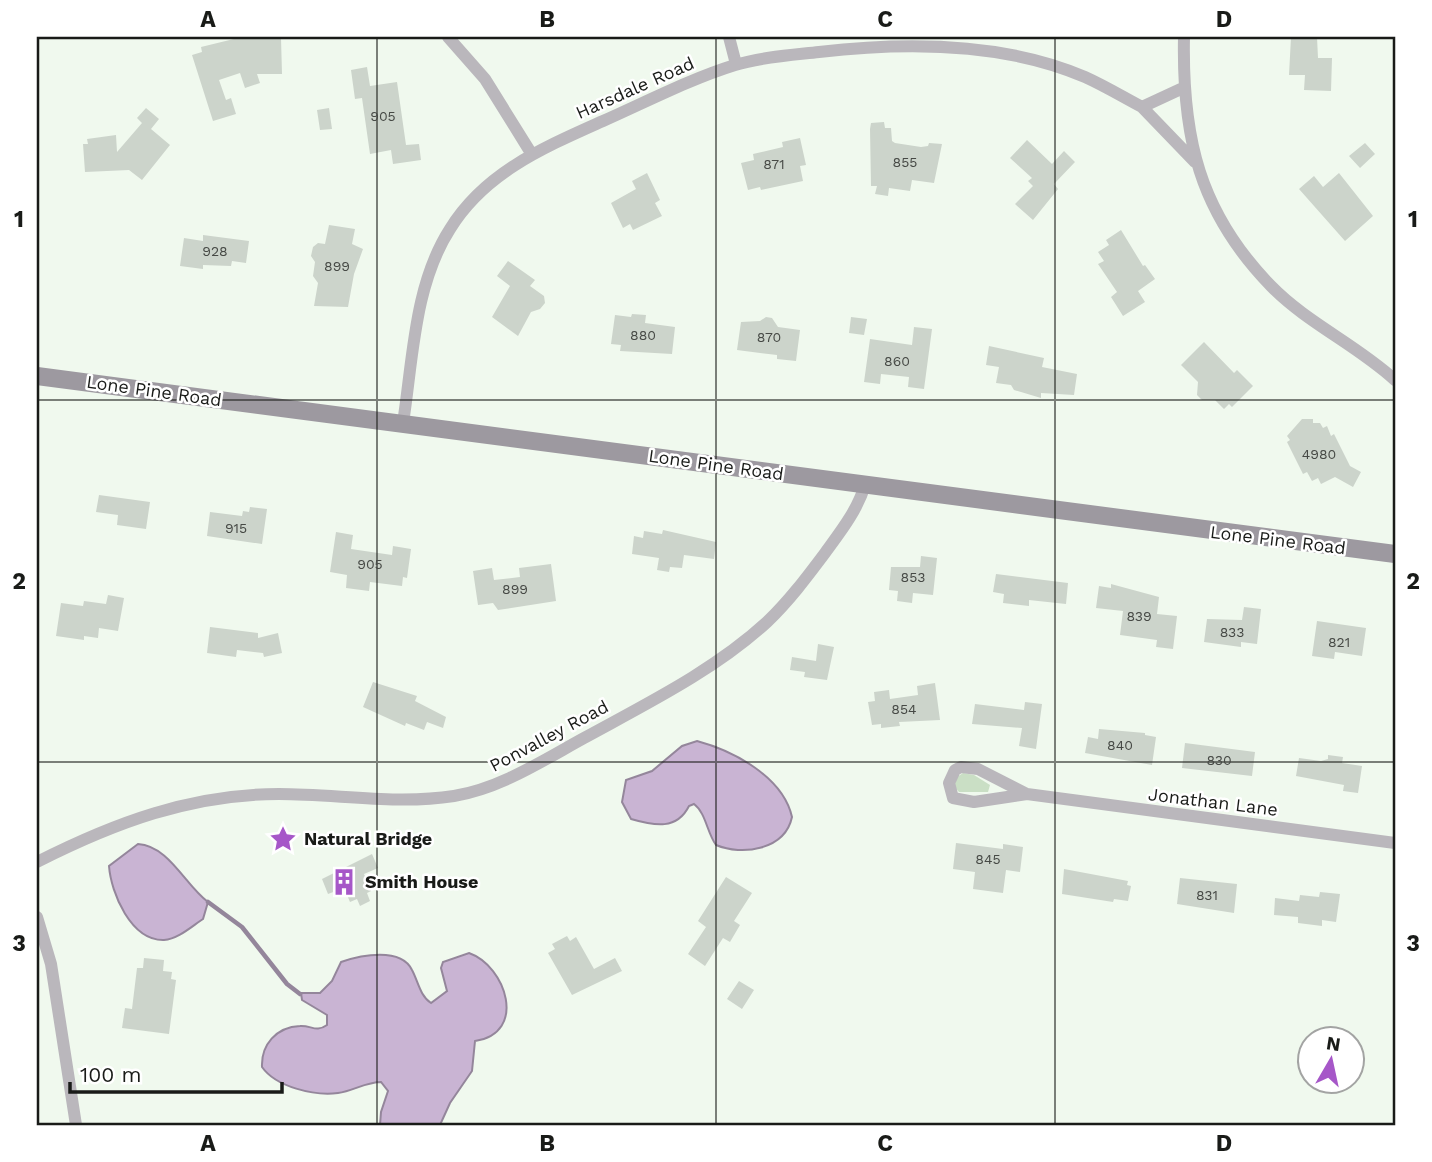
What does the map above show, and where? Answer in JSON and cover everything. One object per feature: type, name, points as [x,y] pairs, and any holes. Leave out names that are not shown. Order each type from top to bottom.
[{"type":"street","points":[[447,37],[485,79],[531,153]]},
{"type":"street","points":[[729,37],[736,64]]},
{"type":"street","points":[[1184,37],[1183,88],[1195,162],[1203,188],[1272,287],[1395,380]]},
{"type":"street","name":"Harsdale Road","points":[[403,423],[422,303],[435,259],[450,228],[469,205],[492,181],[531,153],[736,64],[874,46],[958,49],[1031,60],[1085,77],[1142,107],[1195,162]]},
{"type":"street","points":[[1142,107],[1183,88]]},
{"type":"street","name":"Lone Pine Road","points":[[37,376],[1395,554]]},
{"type":"street","name":"Ponvalley Road","points":[[37,862],[134,818],[214,799],[278,794],[428,798],[467,793],[494,785],[625,715],[744,641],[775,614],[810,573],[852,515],[865,485]]},
{"type":"street","name":"Jonathan Lane","points":[[1027,794],[970,767],[955,770],[949,783],[953,798],[965,803],[1027,794],[1395,843]]},
{"type":"street","points":[[37,917],[51,964],[76,1125]]},
{"type":"green space","points":[[963,773],[974,775],[990,785],[988,792],[959,792],[954,786],[957,777]]},
{"type":"shaded area","points":[[697,741],[741,759],[768,778],[779,790],[792,817],[781,837],[761,848],[750,850],[716,845],[694,804],[672,823],[657,824],[631,819],[622,802],[626,780],[652,771],[682,746]]},
{"type":"shaded area","points":[[138,844],[149,846],[168,859],[208,902],[203,919],[174,937],[164,940],[142,933],[125,914],[119,902],[109,866]]},
{"type":"shaded area","points":[[469,953],[482,960],[493,971],[506,999],[506,1013],[502,1026],[491,1035],[475,1041],[472,1071],[450,1103],[440,1125],[380,1125],[388,1091],[381,1082],[338,1093],[318,1093],[286,1085],[262,1067],[264,1051],[277,1034],[291,1027],[320,1028],[327,1025],[327,1015],[302,1000],[301,993],[320,993],[332,981],[341,962],[369,955],[399,958],[412,970],[422,992],[431,1003],[447,991],[441,968],[443,962]]},
{"type":"building","points":[[242,37],[281,38],[282,74],[257,74],[260,83],[245,88],[240,73],[219,80],[226,100],[231,98],[236,114],[213,121],[192,55],[202,52],[201,47]]},
{"type":"building","points":[[1291,37],[1317,37],[1318,58],[1332,58],[1331,91],[1304,90],[1305,75],[1289,75]]},
{"type":"building","points":[[367,67],[370,86],[397,82],[406,145],[419,144],[421,160],[393,164],[391,150],[370,154],[362,98],[355,99],[351,70]]},
{"type":"building","points":[[146,108],[159,119],[151,129],[170,145],[142,180],[129,170],[85,172],[83,144],[88,144],[87,139],[116,135],[117,152],[142,123],[137,118]]},
{"type":"building","points":[[329,108],[332,129],[320,130],[317,110]]},
{"type":"building","points":[[884,122],[885,128],[891,128],[892,141],[895,143],[921,147],[928,146],[929,143],[942,144],[934,183],[912,180],[910,191],[889,188],[888,196],[875,194],[877,186],[871,186],[870,129],[871,123]]},
{"type":"building","points":[[800,138],[806,165],[800,166],[803,181],[748,190],[741,163],[754,160],[753,154],[783,147],[782,142]]},
{"type":"building","points":[[1027,140],[1052,164],[1064,151],[1075,162],[1054,184],[1058,189],[1033,220],[1015,204],[1033,186],[1028,181],[1032,178],[1010,158]]},
{"type":"building","points":[[1365,143],[1375,154],[1360,168],[1349,156]]},
{"type":"building","points":[[647,173],[660,200],[655,203],[662,216],[633,230],[630,224],[623,228],[611,203],[636,189],[632,181]]},
{"type":"building","points":[[1339,173],[1373,216],[1345,241],[1299,189],[1314,176],[1323,187]]},
{"type":"building","points":[[329,225],[355,229],[352,244],[363,249],[354,274],[348,307],[314,306],[318,283],[313,276],[315,262],[311,256],[313,247],[318,243],[325,244]]},
{"type":"building","points":[[1121,230],[1143,266],[1145,265],[1155,279],[1138,291],[1145,302],[1123,316],[1111,297],[1117,292],[1098,264],[1104,261],[1098,252],[1109,245],[1106,240]]},
{"type":"building","points":[[203,235],[249,241],[246,263],[232,261],[231,266],[203,265],[203,269],[180,266],[184,238],[203,241]]},
{"type":"building","points":[[508,261],[535,280],[530,286],[544,296],[545,303],[540,309],[531,312],[518,336],[492,317],[510,286],[497,276]]},
{"type":"building","points":[[632,314],[646,315],[645,323],[675,327],[672,354],[620,351],[621,345],[611,344],[615,315],[631,317]]},
{"type":"building","points":[[766,317],[772,318],[778,327],[800,330],[796,361],[777,359],[777,355],[737,350],[741,322],[760,321]]},
{"type":"building","points":[[851,317],[867,319],[864,335],[849,333]]},
{"type":"building","points":[[914,327],[932,329],[924,389],[908,387],[909,377],[881,374],[880,384],[864,382],[870,339],[912,345]]},
{"type":"building","points":[[1204,342],[1234,373],[1237,370],[1253,386],[1232,407],[1229,404],[1224,409],[1215,400],[1202,400],[1197,395],[1198,382],[1181,365]]},
{"type":"building","points":[[989,346],[1044,358],[1042,367],[1077,374],[1074,395],[1041,393],[1041,398],[1014,390],[1011,385],[996,383],[999,367],[986,365]]},
{"type":"building","points":[[1302,419],[1313,419],[1313,423],[1320,423],[1323,428],[1327,426],[1331,436],[1334,434],[1350,466],[1361,472],[1353,487],[1335,477],[1321,484],[1318,478],[1312,481],[1307,472],[1303,474],[1287,442],[1290,440],[1287,436]]},
{"type":"building","points":[[99,495],[150,502],[146,529],[117,525],[118,515],[96,512]]},
{"type":"building","points":[[250,507],[267,509],[262,544],[207,536],[210,512],[242,516],[243,511],[249,512]]},
{"type":"building","points":[[663,530],[716,542],[714,559],[684,555],[682,568],[670,567],[669,572],[657,570],[659,558],[632,554],[634,536],[643,538],[644,531],[662,534]]},
{"type":"building","points":[[336,532],[353,535],[351,549],[392,555],[393,546],[411,549],[407,578],[403,577],[402,586],[370,582],[369,591],[346,588],[347,575],[330,572]]},
{"type":"building","points":[[921,556],[937,558],[933,595],[913,593],[912,603],[897,601],[898,591],[889,590],[891,567],[920,567]]},
{"type":"building","points":[[551,564],[556,601],[498,610],[493,603],[478,605],[473,571],[492,568],[494,580],[520,577],[519,568]]},
{"type":"building","points":[[996,574],[1068,583],[1066,604],[1029,600],[1029,606],[1003,603],[1004,594],[993,592]]},
{"type":"building","points":[[1111,584],[1159,597],[1157,614],[1177,616],[1173,649],[1156,647],[1157,640],[1120,635],[1123,611],[1096,608],[1099,586],[1111,588]]},
{"type":"building","points":[[108,595],[124,598],[118,631],[99,628],[98,638],[84,636],[84,640],[56,636],[61,603],[83,606],[84,601],[106,604]]},
{"type":"building","points":[[1244,607],[1261,609],[1257,644],[1241,642],[1241,647],[1204,642],[1207,619],[1242,620]]},
{"type":"building","points":[[1317,621],[1366,628],[1362,656],[1335,652],[1334,659],[1312,656]]},
{"type":"building","points":[[210,627],[258,633],[258,638],[278,633],[282,653],[264,657],[263,653],[237,650],[236,657],[207,653]]},
{"type":"building","points":[[818,644],[834,647],[827,680],[804,677],[805,672],[790,670],[792,657],[816,661]]},
{"type":"building","points":[[373,682],[417,696],[415,701],[446,717],[443,728],[427,722],[424,730],[406,723],[405,726],[363,707]]},
{"type":"building","points":[[935,683],[940,720],[899,722],[900,726],[881,728],[881,724],[872,725],[868,702],[875,701],[874,692],[889,690],[890,699],[918,695],[917,686]]},
{"type":"building","points":[[1025,702],[1042,704],[1036,749],[1019,746],[1022,728],[972,724],[975,704],[1024,710]]},
{"type":"building","points":[[1099,729],[1145,733],[1156,737],[1152,765],[1085,753],[1088,737],[1098,739]]},
{"type":"building","points":[[1185,743],[1255,752],[1252,776],[1182,768]]},
{"type":"building","points":[[1328,755],[1343,757],[1342,763],[1362,766],[1358,793],[1343,791],[1344,785],[1296,776],[1299,758],[1321,761],[1328,759]]},
{"type":"building","points":[[956,843],[1003,849],[1003,844],[1023,847],[1020,872],[1006,870],[1003,893],[973,889],[975,872],[953,869]]},
{"type":"building","name":"Smith House","points":[[372,854],[378,868],[364,874],[371,891],[367,893],[370,901],[360,906],[357,899],[350,902],[344,888],[328,894],[322,879]]},
{"type":"building","points":[[1064,869],[1128,881],[1127,885],[1131,886],[1128,901],[1114,899],[1113,902],[1062,894]]},
{"type":"building","points":[[726,877],[752,893],[734,921],[740,925],[730,942],[723,938],[705,966],[688,954],[706,927],[698,921]]},
{"type":"building","points":[[1180,878],[1237,884],[1234,913],[1177,904]]},
{"type":"building","points":[[1320,892],[1340,894],[1336,922],[1322,920],[1322,926],[1298,923],[1298,917],[1274,915],[1275,898],[1299,901],[1300,895],[1319,897]]},
{"type":"building","points":[[567,936],[570,941],[576,937],[594,969],[615,958],[622,971],[572,995],[548,953],[555,949],[552,944]]},
{"type":"building","points":[[144,958],[164,960],[163,971],[172,972],[171,979],[176,980],[169,1034],[122,1028],[125,1008],[132,1009],[137,968],[143,968]]},
{"type":"building","points":[[739,981],[754,990],[742,1009],[727,999]]},
{"type":"waterway","points":[[208,902],[242,927],[287,984],[300,994]]},
{"type":"place","name":"Natural Bridge","points":[[283,839]]},
{"type":"place","name":"Smith House","points":[[344,882]]}]
